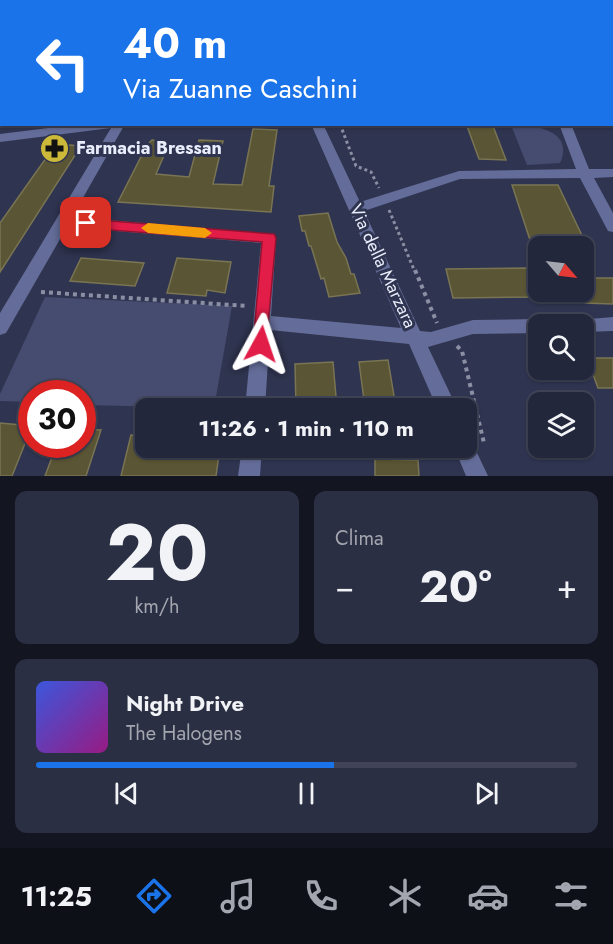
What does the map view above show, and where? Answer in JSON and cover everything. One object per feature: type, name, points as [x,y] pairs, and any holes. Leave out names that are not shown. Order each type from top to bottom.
[{"type":"street","points":[[0,138],[98,126]]},
{"type":"street","points":[[0,328],[118,126]]},
{"type":"street","name":"Via della Marzara","points":[[318,126],[443,398]]},
{"type":"street","points":[[566,126],[613,227]]},
{"type":"street","points":[[356,208],[459,175],[613,173]]},
{"type":"street","points":[[63,222],[269,238],[256,398]]},
{"type":"street","points":[[263,315],[431,340],[473,327],[528,326]]},
{"type":"street","points":[[594,325],[613,324]]},
{"type":"street","points":[[249,476],[251,458]]},
{"type":"street","points":[[469,458],[477,476]]},
{"type":"path","points":[[341,126],[356,166],[371,172],[380,191]]},
{"type":"path","points":[[388,207],[437,324],[462,351],[486,453]]},
{"type":"path","points":[[23,290],[263,315]]},
{"type":"shaded area","points":[[511,126],[530,126],[549,131],[562,143],[563,152],[560,163],[527,165]]},
{"type":"shaded area","points":[[45,297],[232,306],[216,398],[135,398],[135,406],[96,405],[96,380],[18,380],[18,402],[0,401],[0,394]]},
{"type":"building","points":[[467,126],[493,126],[506,160],[479,159]]},
{"type":"building","points":[[253,129],[277,130],[269,186],[274,186],[271,212],[118,202],[147,145],[152,140],[167,141],[165,146],[168,146],[156,174],[189,177],[199,140],[223,141],[213,184],[242,185]]},
{"type":"building","points":[[56,144],[81,146],[0,272],[0,223]]},
{"type":"building","points":[[512,185],[558,185],[582,236],[529,236]]},
{"type":"building","points":[[328,213],[337,242],[346,258],[351,274],[354,274],[360,293],[329,297],[324,278],[321,279],[311,246],[309,246],[305,231],[302,231],[299,216]]},
{"type":"building","points":[[81,258],[144,263],[135,286],[70,281]]},
{"type":"building","points":[[177,258],[231,262],[225,293],[207,290],[206,296],[167,293]]},
{"type":"building","points":[[528,268],[528,297],[453,298],[446,269]]},
{"type":"building","points":[[594,278],[613,278],[613,304],[584,303],[594,302]]},
{"type":"building","points":[[594,358],[613,358],[613,388],[598,388],[594,377]]},
{"type":"building","points":[[388,360],[394,398],[364,398],[359,362]]},
{"type":"building","points":[[333,362],[336,398],[296,398],[295,364]]},
{"type":"building","points":[[0,423],[18,425],[19,458],[12,476],[0,476]]},
{"type":"building","points":[[96,430],[101,430],[96,445]]},
{"type":"building","points":[[131,435],[135,435],[135,458],[218,458],[216,476],[121,476]]},
{"type":"building","points":[[52,458],[92,458],[86,476],[45,476]]},
{"type":"building","points":[[375,459],[418,460],[419,476],[375,476]]},
{"type":"slow traffic","points":[[148,228],[205,233]]},
{"type":"place","name":"Farmacia Bressan","points":[[55,148]]},
{"type":"route","points":[[86,223],[269,238],[261,344]]}]
